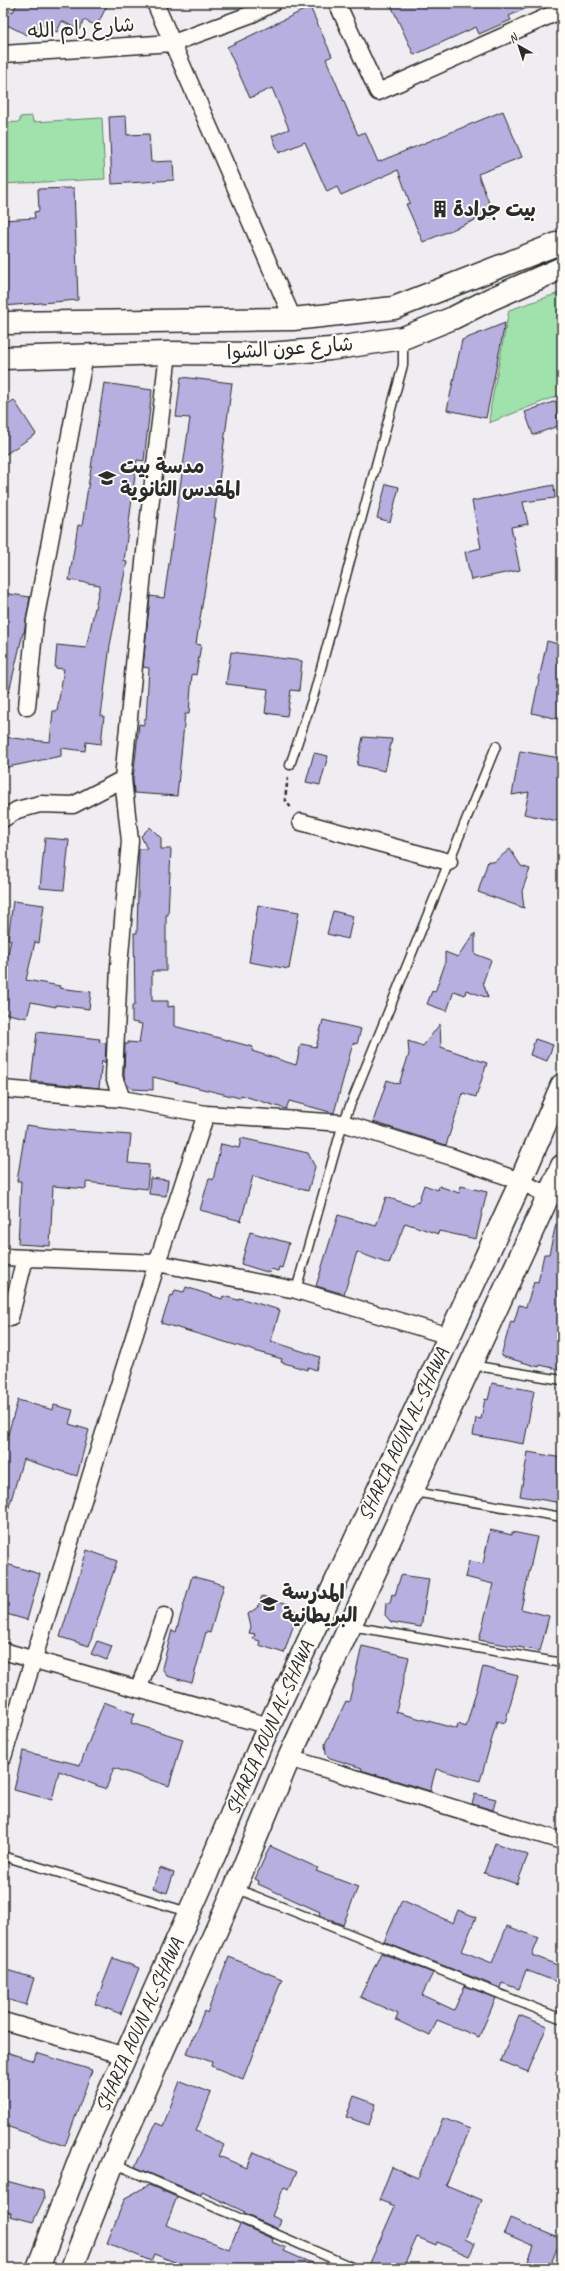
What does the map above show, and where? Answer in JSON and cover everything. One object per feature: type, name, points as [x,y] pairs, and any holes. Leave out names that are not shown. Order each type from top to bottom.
[{"type":"main road","name":"شارع عون الشوا","points":[[3,323],[293,319],[394,308],[562,242]]},
{"type":"main road","name":"شارع عون الشوا","points":[[3,358],[168,353],[269,354],[330,349],[403,338],[453,318],[491,299],[562,268]]},
{"type":"main road","name":"SHARIA AOUN AL-SHAWA","points":[[38,2268],[83,2151],[189,1913],[269,1726],[520,1181],[562,1085]]},
{"type":"main road","name":"SHARIA AOUN AL-SHAWA","points":[[72,2268],[113,2163],[235,1888],[289,1758],[470,1365],[556,1199],[562,1166]]},
{"type":"street","points":[[155,3],[293,319]]},
{"type":"street","name":"شارع رام الله","points":[[3,54],[173,43],[252,14],[273,3]]},
{"type":"street","points":[[337,3],[378,92],[562,10]]},
{"type":"street","points":[[122,1099],[114,1077],[119,966],[130,840],[123,779],[146,542],[168,353]]},
{"type":"street","points":[[27,707],[35,621],[85,355]]},
{"type":"street","points":[[3,820],[17,810],[40,804],[73,805],[123,779]]},
{"type":"street","points":[[301,822],[449,862]]},
{"type":"street","points":[[3,1089],[122,1099],[206,1114],[343,1123],[452,1157],[520,1181],[556,1199]]},
{"type":"street","points":[[3,1757],[157,1263],[206,1114]]},
{"type":"street","points":[[3,1257],[157,1263],[296,1290],[449,1336]]},
{"type":"street","points":[[10,1318],[25,1258]]},
{"type":"street","points":[[139,1688],[164,1616]]},
{"type":"street","points":[[3,1651],[34,1661],[139,1688],[269,1726]]},
{"type":"street","points":[[289,1758],[562,1841]]},
{"type":"street","points":[[3,2021],[126,2056]]},
{"type":"lane","points":[[290,765],[314,694],[403,365],[403,338]]},
{"type":"lane","points":[[296,1290],[343,1123],[496,746]]},
{"type":"lane","points":[[470,1365],[562,1380]]},
{"type":"lane","points":[[411,1491],[562,1517]]},
{"type":"lane","points":[[349,1626],[562,1663]]},
{"type":"lane","points":[[3,1856],[189,1913]]},
{"type":"lane","points":[[235,1888],[562,2019]]},
{"type":"lane","points":[[113,2163],[354,2268]]},
{"type":"path","points":[[290,765],[285,798],[301,822]]},
{"type":"green space","points":[[32,116],[33,122],[102,118],[105,179],[3,184],[3,123],[20,122],[20,117]]},
{"type":"green space","points":[[562,292],[562,394],[489,423],[509,310]]},
{"type":"building","points":[[17,3],[108,3],[97,26],[84,20],[79,30],[62,21],[57,32],[40,24],[36,33],[30,29],[27,35],[3,23],[9,10],[13,12]]},
{"type":"building","points":[[390,3],[538,3],[509,16],[511,20],[479,34],[476,27],[414,55]]},
{"type":"building","points":[[310,7],[332,56],[326,59],[358,135],[365,132],[378,162],[503,111],[522,157],[478,174],[494,216],[481,221],[480,218],[423,242],[406,204],[410,203],[398,170],[341,195],[337,187],[327,192],[305,142],[279,153],[272,136],[289,129],[272,88],[250,98],[227,47]]},
{"type":"building","points":[[126,116],[127,135],[149,134],[151,162],[173,161],[174,180],[112,184],[109,117]]},
{"type":"building","points":[[74,188],[78,300],[3,306],[3,220],[35,218],[34,212],[39,211],[38,189]]},
{"type":"building","points":[[505,323],[486,418],[447,410],[462,340]]},
{"type":"building","points":[[181,377],[232,383],[214,518],[216,518],[196,644],[201,645],[196,675],[192,674],[189,714],[185,714],[177,796],[134,793],[133,779],[139,724],[144,725],[144,719],[146,719],[149,668],[143,667],[150,596],[164,598],[190,418],[176,417]]},
{"type":"building","points":[[104,383],[152,390],[144,461],[137,460],[124,561],[127,562],[110,645],[101,716],[104,716],[101,744],[86,742],[85,751],[61,748],[61,756],[3,768],[3,737],[50,742],[53,711],[57,711],[64,669],[55,668],[57,645],[86,648],[100,585],[69,580],[78,525],[82,526]]},
{"type":"building","points":[[14,400],[36,434],[3,456],[3,407]]},
{"type":"building","points":[[556,401],[558,426],[533,435],[525,412]]},
{"type":"building","points":[[386,484],[399,487],[390,522],[377,518]]},
{"type":"building","points":[[554,485],[555,498],[523,502],[528,524],[511,527],[520,570],[471,580],[465,552],[481,548],[472,501]]},
{"type":"building","points":[[3,593],[30,597],[24,633],[9,692],[3,692]]},
{"type":"building","points":[[547,641],[562,645],[562,720],[532,713]]},
{"type":"building","points":[[231,652],[302,661],[299,691],[291,690],[287,716],[265,713],[268,689],[226,684]]},
{"type":"building","points":[[363,737],[392,739],[385,771],[357,765]]},
{"type":"building","points":[[520,751],[560,758],[557,773],[562,780],[562,822],[524,814],[529,792],[512,795]]},
{"type":"building","points":[[314,753],[328,756],[320,785],[306,782]]},
{"type":"building","points":[[150,827],[161,838],[161,849],[171,849],[168,915],[166,915],[166,971],[152,971],[152,1001],[168,1001],[168,1007],[174,1006],[174,1026],[253,1047],[252,1051],[296,1065],[301,1044],[316,1047],[323,1020],[361,1029],[357,1044],[353,1043],[334,1113],[289,1101],[286,1109],[241,1095],[240,1098],[153,1077],[153,1090],[132,1089],[127,1085],[124,1076],[125,1044],[128,1044],[128,1042],[139,1043],[142,1024],[132,1022],[132,1005],[135,1005],[134,933],[137,933],[139,849],[147,849],[141,836]]},
{"type":"building","points":[[45,838],[69,840],[64,890],[40,888]]},
{"type":"building","points":[[510,849],[521,866],[530,869],[522,891],[524,908],[478,892],[488,861],[494,862]]},
{"type":"building","points":[[13,901],[44,905],[39,943],[35,942],[26,980],[60,986],[59,988],[91,992],[89,1009],[56,1005],[56,1007],[31,1002],[27,1018],[3,1013],[3,976],[11,940],[8,939]]},
{"type":"building","points":[[258,905],[299,912],[289,969],[249,962]]},
{"type":"building","points":[[333,911],[353,916],[348,939],[327,934]]},
{"type":"building","points":[[475,933],[475,954],[491,960],[483,982],[488,998],[466,990],[465,995],[454,991],[447,1011],[427,1004],[432,991],[435,992],[445,964],[445,952],[458,957]]},
{"type":"building","points":[[440,1024],[441,1047],[487,1063],[476,1097],[463,1093],[446,1145],[373,1122],[387,1080],[399,1084],[409,1054],[408,1041],[423,1046]]},
{"type":"building","points":[[37,1032],[100,1039],[99,1042],[106,1043],[105,1063],[102,1060],[99,1088],[31,1081]]},
{"type":"building","points":[[535,1039],[553,1045],[547,1061],[530,1055]]},
{"type":"building","points":[[26,1125],[63,1130],[131,1135],[128,1163],[149,1165],[147,1189],[86,1182],[86,1189],[53,1186],[50,1246],[18,1244],[21,1181],[17,1181]]},
{"type":"building","points":[[241,1138],[308,1153],[315,1167],[308,1191],[253,1176],[241,1221],[200,1210],[209,1178],[213,1180],[221,1144],[239,1148]]},
{"type":"building","points":[[150,1178],[168,1180],[166,1196],[149,1194]]},
{"type":"building","points":[[424,1185],[438,1190],[439,1186],[459,1193],[461,1186],[487,1192],[476,1239],[439,1231],[438,1234],[405,1223],[389,1264],[357,1252],[344,1294],[316,1286],[338,1215],[376,1226],[386,1197],[413,1206],[415,1202],[418,1203]]},
{"type":"building","points":[[556,1224],[562,1225],[562,1370],[540,1365],[539,1367],[501,1356],[511,1321],[514,1322],[519,1305],[526,1307],[534,1282],[538,1283],[544,1254],[549,1254]]},
{"type":"building","points":[[250,1232],[289,1243],[282,1268],[279,1267],[278,1271],[271,1269],[270,1273],[241,1264]]},
{"type":"building","points":[[186,1287],[222,1299],[223,1296],[238,1300],[239,1298],[280,1310],[271,1341],[320,1357],[316,1370],[308,1367],[307,1370],[281,1362],[282,1359],[161,1323],[171,1295],[173,1296],[175,1290],[184,1292]]},
{"type":"building","points":[[492,1383],[534,1391],[524,1444],[473,1435],[476,1418],[481,1419],[485,1399],[488,1400]]},
{"type":"building","points":[[18,1400],[53,1410],[54,1405],[73,1410],[69,1424],[89,1430],[77,1476],[23,1459],[7,1514],[3,1513],[3,1451]]},
{"type":"building","points":[[528,1452],[562,1458],[562,1503],[520,1496]]},
{"type":"building","points":[[490,1530],[512,1535],[512,1532],[537,1537],[521,1609],[549,1616],[540,1651],[479,1640],[493,1584],[465,1577],[469,1561],[483,1564]]},
{"type":"building","points":[[87,1550],[117,1561],[89,1646],[60,1637]]},
{"type":"building","points":[[3,1563],[40,1574],[27,1620],[3,1613]]},
{"type":"building","points":[[401,1575],[429,1579],[421,1627],[391,1622],[385,1615],[386,1603],[390,1603],[392,1594],[395,1595]]},
{"type":"building","points":[[192,1576],[224,1585],[210,1633],[206,1632],[192,1683],[167,1676],[162,1668],[172,1630],[176,1632]]},
{"type":"building","points":[[262,1596],[288,1604],[287,1608],[298,1612],[284,1653],[259,1645],[260,1641],[253,1639],[255,1634],[249,1633],[251,1627],[248,1614],[258,1607]]},
{"type":"building","points":[[97,1641],[112,1646],[107,1660],[91,1654]]},
{"type":"building","points":[[362,1646],[409,1657],[396,1712],[457,1729],[458,1724],[466,1727],[483,1667],[518,1676],[505,1723],[497,1721],[480,1781],[436,1769],[430,1791],[361,1770],[362,1768],[330,1758],[326,1754],[325,1744],[346,1701],[349,1702]]},
{"type":"building","points":[[104,1702],[135,1714],[131,1723],[183,1739],[169,1786],[114,1768],[106,1789],[59,1771],[52,1800],[14,1790],[23,1751],[80,1765]]},
{"type":"building","points":[[475,1794],[496,1799],[493,1810],[472,1804]]},
{"type":"building","points":[[495,1843],[528,1855],[517,1884],[484,1873]]},
{"type":"building","points":[[270,1846],[318,1868],[316,1871],[358,1887],[343,1925],[319,1915],[320,1912],[258,1884],[259,1881],[255,1879]]},
{"type":"building","points":[[160,1868],[174,1873],[167,1893],[153,1888]]},
{"type":"building","points":[[402,1900],[453,1923],[458,1910],[476,1917],[462,1951],[492,1963],[507,1926],[539,1938],[532,1955],[562,1967],[562,1984],[526,1970],[519,1989],[502,1983],[500,1988],[384,1942]]},
{"type":"building","points":[[381,1953],[433,1973],[422,1995],[454,2010],[465,1986],[496,1998],[479,2037],[437,2020],[430,2036],[396,2020],[398,2014],[360,1997]]},
{"type":"building","points":[[229,1957],[282,1979],[243,2079],[211,2066],[212,2062],[187,2053],[204,2011],[207,2013]]},
{"type":"building","points":[[113,1958],[139,1968],[121,2014],[95,2004]]},
{"type":"building","points":[[3,1969],[34,1978],[26,2005],[3,1998]]},
{"type":"building","points":[[519,2015],[547,2026],[528,2072],[501,2061]]},
{"type":"building","points":[[3,2051],[34,2061],[36,2053],[92,2070],[65,2146],[3,2125]]},
{"type":"building","points":[[180,2081],[211,2093],[196,2131],[224,2145],[219,2156],[247,2168],[254,2152],[297,2171],[289,2189],[284,2187],[272,2216],[281,2220],[278,2229],[244,2214],[245,2212],[202,2192],[201,2195],[135,2167],[156,2123],[163,2126]]},
{"type":"building","points":[[354,2096],[376,2104],[369,2125],[346,2117]]},
{"type":"building","points":[[443,2118],[470,2129],[446,2185],[482,2200],[465,2239],[475,2244],[469,2256],[437,2242],[436,2245],[417,2237],[403,2268],[380,2268],[370,2263],[395,2206],[379,2200],[392,2167],[418,2178]]},
{"type":"building","points":[[3,2180],[43,2191],[44,2199],[33,2222],[10,2216],[11,2213],[3,2210]]},
{"type":"building","points":[[149,2185],[177,2197],[166,2225],[229,2249],[240,2224],[273,2239],[272,2242],[286,2248],[284,2251],[323,2268],[190,2268],[154,2254],[151,2261],[107,2243],[125,2198]]},
{"type":"building","points":[[510,2218],[561,2239],[549,2268],[528,2261],[534,2246],[504,2233]]},
{"type":"place","name":"بيت جرادة","points":[[440,209]]},
{"type":"place","name":"مدسة بيت المقدس الثانوية","points":[[107,478]]},
{"type":"place","name":"المدرسة البريطانية","points":[[269,1604]]}]
